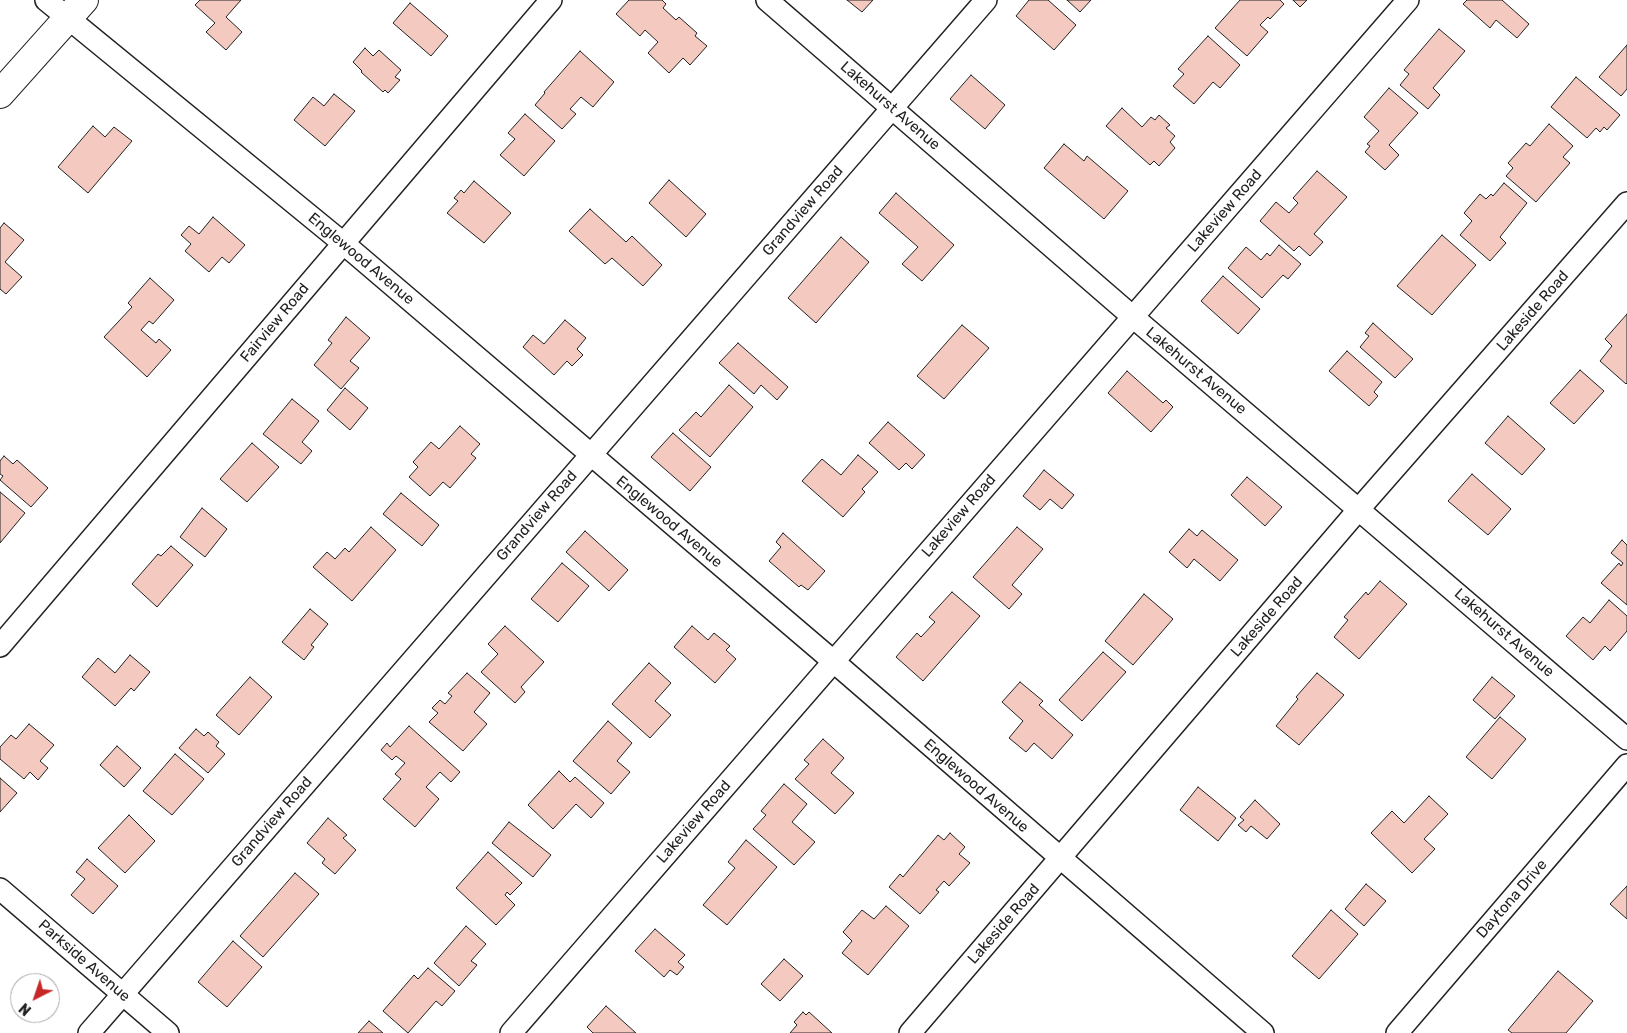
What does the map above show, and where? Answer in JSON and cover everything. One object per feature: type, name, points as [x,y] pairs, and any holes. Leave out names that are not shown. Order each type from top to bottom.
[{"type":"street","name":"Englewood Avenue","points":[[46,0],[76,9],[343,243],[833,661],[1263,1033]]},
{"type":"street","name":"Fairview Road","points":[[0,646],[550,0]]},
{"type":"street","name":"Lakehurst Avenue","points":[[767,0],[1133,317],[1627,739]]},
{"type":"street","name":"Grandview Road","points":[[89,1033],[986,0]]},
{"type":"street","name":"Lakeview Road","points":[[511,1033],[1408,0]]},
{"type":"street","points":[[0,94],[76,9]]},
{"type":"street","name":"Lakeside Road","points":[[910,1033],[1359,509],[1627,203]]},
{"type":"street","name":"Daytona Drive","points":[[1397,1033],[1627,764]]},
{"type":"street","name":"Parkside Avenue","points":[[0,889],[168,1033]]},
{"type":"building","points":[[200,0],[241,0],[226,17],[242,32],[226,50],[206,32],[215,23],[195,5]]},
{"type":"building","points":[[629,0],[662,0],[666,4],[663,8],[676,20],[679,17],[697,33],[695,36],[707,46],[690,65],[683,58],[669,73],[648,53],[658,42],[645,30],[640,36],[616,14]]},
{"type":"building","points":[[847,0],[873,0],[862,12]]},
{"type":"building","points":[[1029,0],[1048,0],[1076,25],[1054,50],[1016,16]]},
{"type":"building","points":[[1067,0],[1091,0],[1080,12]]},
{"type":"building","points":[[1240,0],[1280,0],[1284,4],[1270,19],[1268,17],[1260,25],[1268,32],[1247,56],[1215,28]]},
{"type":"building","points":[[1293,0],[1307,0],[1300,7]]},
{"type":"building","points":[[1467,0],[1502,0],[1529,24],[1517,38],[1496,20],[1490,28],[1463,4]]},
{"type":"building","points":[[410,3],[448,36],[431,56],[393,23]]},
{"type":"building","points":[[1439,29],[1465,51],[1433,88],[1440,95],[1428,109],[1400,85],[1409,74],[1404,70]]},
{"type":"building","points":[[1208,36],[1240,65],[1220,88],[1213,82],[1194,104],[1173,86],[1184,74],[1178,69]]},
{"type":"building","points":[[1627,45],[1627,89],[1621,96],[1599,77]]},
{"type":"building","points":[[365,48],[373,56],[379,50],[401,70],[395,77],[400,80],[388,93],[385,90],[383,92],[353,62]]},
{"type":"building","points":[[580,51],[614,82],[593,107],[581,97],[570,109],[576,114],[562,129],[535,105]]},
{"type":"building","points":[[971,75],[1005,105],[985,129],[950,99]]},
{"type":"building","points":[[1576,77],[1620,115],[1607,130],[1604,127],[1600,132],[1596,128],[1587,138],[1551,107]]},
{"type":"building","points":[[1389,88],[1418,113],[1389,145],[1399,155],[1385,170],[1365,152],[1370,146],[1367,144],[1379,131],[1364,117]]},
{"type":"building","points":[[334,94],[355,111],[325,146],[294,120],[313,97],[324,106]]},
{"type":"building","points":[[1122,108],[1142,127],[1151,117],[1155,120],[1159,115],[1170,125],[1166,128],[1175,136],[1170,142],[1175,148],[1159,166],[1154,161],[1150,165],[1106,126]]},
{"type":"building","points":[[525,114],[555,141],[524,176],[500,155],[515,139],[508,133]]},
{"type":"building","points":[[1549,124],[1573,146],[1563,157],[1570,163],[1536,202],[1506,176],[1513,168],[1508,163],[1526,143],[1530,146]]},
{"type":"building","points":[[93,126],[105,137],[114,127],[132,141],[88,193],[58,167]]},
{"type":"building","points":[[1064,144],[1084,161],[1087,156],[1128,191],[1104,219],[1044,168]]},
{"type":"building","points":[[1317,171],[1347,197],[1314,234],[1323,242],[1310,256],[1299,246],[1294,251],[1260,221],[1276,202],[1289,213],[1298,203],[1293,198]]},
{"type":"building","points":[[669,180],[706,214],[686,237],[649,203]]},
{"type":"building","points":[[474,181],[511,213],[484,243],[447,213],[458,201],[454,198],[461,190],[464,193]]},
{"type":"building","points":[[1504,183],[1527,203],[1500,237],[1506,243],[1490,261],[1460,235],[1472,221],[1464,213],[1480,194],[1486,199],[1491,194],[1493,196]]},
{"type":"building","points":[[896,193],[954,245],[922,281],[902,264],[918,247],[879,213]]},
{"type":"building","points":[[590,209],[626,242],[632,236],[662,265],[643,286],[612,258],[605,264],[569,231]]},
{"type":"building","points":[[213,217],[245,245],[229,263],[222,257],[209,272],[185,251],[191,244],[181,235],[189,226],[199,234]]},
{"type":"building","points":[[4,223],[24,240],[5,262],[22,277],[6,294],[0,289],[0,228]]},
{"type":"building","points":[[1442,235],[1476,265],[1432,315],[1397,286]]},
{"type":"building","points":[[841,237],[869,262],[816,323],[788,298]]},
{"type":"building","points":[[1279,245],[1301,264],[1288,279],[1283,275],[1262,298],[1228,268],[1246,247],[1261,260],[1267,253],[1270,256]]},
{"type":"building","points":[[1223,276],[1260,309],[1238,334],[1201,301]]},
{"type":"building","points":[[150,278],[174,300],[153,324],[149,321],[141,330],[156,343],[159,339],[171,350],[147,377],[104,337],[132,307],[128,303]]},
{"type":"building","points":[[1627,314],[1626,384],[1600,361],[1612,346],[1605,339]]},
{"type":"building","points":[[346,317],[370,338],[350,361],[359,368],[341,389],[314,365],[332,343],[328,340]]},
{"type":"building","points":[[565,320],[586,338],[577,349],[583,355],[572,366],[567,361],[554,375],[523,347],[533,335],[544,344]]},
{"type":"building","points":[[1373,323],[1413,359],[1395,378],[1360,347],[1369,336],[1365,333]]},
{"type":"building","points":[[962,325],[989,348],[944,399],[917,376]]},
{"type":"building","points":[[738,343],[788,387],[777,400],[761,385],[754,394],[719,363]]},
{"type":"building","points":[[1347,351],[1382,382],[1374,392],[1378,396],[1369,406],[1329,371]]},
{"type":"building","points":[[1580,370],[1604,391],[1574,424],[1550,403]]},
{"type":"building","points":[[1127,371],[1163,403],[1166,400],[1173,407],[1151,432],[1108,393]]},
{"type":"building","points":[[729,385],[753,407],[710,457],[679,430],[696,412],[701,417]]},
{"type":"building","points":[[345,388],[368,408],[350,430],[327,410]]},
{"type":"building","points":[[292,399],[319,421],[302,442],[312,451],[301,464],[263,434]]},
{"type":"building","points":[[1508,416],[1545,449],[1522,475],[1485,443]]},
{"type":"building","points":[[888,422],[925,455],[912,469],[906,463],[899,470],[869,443]]},
{"type":"building","points":[[460,426],[480,444],[471,454],[476,458],[450,488],[443,482],[430,496],[409,477],[418,467],[413,462],[431,442],[439,449]]},
{"type":"building","points":[[673,433],[711,467],[690,491],[651,457]]},
{"type":"building","points":[[252,443],[279,467],[247,502],[220,479]]},
{"type":"building","points":[[858,455],[878,472],[862,489],[865,492],[843,517],[802,481],[822,459],[841,475]]},
{"type":"building","points":[[4,456],[13,464],[17,460],[48,488],[31,507],[0,480],[3,476],[0,474],[0,461]]},
{"type":"building","points":[[1044,470],[1074,495],[1062,509],[1050,499],[1040,510],[1023,496]]},
{"type":"building","points":[[1472,474],[1511,509],[1488,535],[1448,501]]},
{"type":"building","points":[[1247,477],[1282,507],[1265,526],[1231,495]]},
{"type":"building","points":[[0,492],[25,513],[0,543]]},
{"type":"building","points":[[401,493],[439,525],[422,546],[383,514]]},
{"type":"building","points":[[202,508],[227,529],[205,557],[180,537]]},
{"type":"building","points":[[371,527],[396,550],[352,601],[313,567],[327,552],[335,559],[345,548],[349,552]]},
{"type":"building","points":[[1017,527],[1043,549],[1012,585],[1022,594],[1009,609],[973,577]]},
{"type":"building","points":[[1189,529],[1197,536],[1202,530],[1238,560],[1220,581],[1194,559],[1187,568],[1169,552]]},
{"type":"building","points":[[585,531],[628,570],[609,591],[566,552]]},
{"type":"building","points":[[783,533],[825,571],[808,590],[801,585],[799,587],[769,561],[781,547],[776,542]]},
{"type":"building","points":[[1622,540],[1627,545],[1627,605],[1601,583],[1619,563],[1621,566],[1623,563],[1611,553]]},
{"type":"building","points":[[171,546],[193,565],[157,607],[132,584],[158,554],[161,556]]},
{"type":"building","points":[[562,563],[589,586],[558,622],[531,599]]},
{"type":"building","points":[[1380,581],[1407,604],[1359,659],[1334,637],[1348,620],[1344,617],[1366,592],[1368,595]]},
{"type":"building","points":[[952,592],[980,616],[923,681],[896,657],[917,633],[921,637],[935,622],[929,617]]},
{"type":"building","points":[[1144,594],[1173,619],[1133,665],[1105,641]]},
{"type":"building","points":[[1609,600],[1627,616],[1627,631],[1610,651],[1605,646],[1593,660],[1566,636],[1583,617],[1590,623]]},
{"type":"building","points":[[310,609],[328,624],[311,645],[314,647],[304,660],[282,642]]},
{"type":"building","points":[[505,626],[544,662],[521,687],[525,692],[515,703],[481,672],[498,654],[488,644]]},
{"type":"building","points":[[692,626],[708,640],[714,633],[730,646],[726,650],[736,659],[715,683],[674,647]]},
{"type":"building","points":[[1103,652],[1126,672],[1082,721],[1059,700]]},
{"type":"building","points":[[130,655],[150,672],[134,691],[131,688],[115,706],[82,677],[98,658],[115,673]]},
{"type":"building","points":[[649,663],[671,683],[655,701],[671,715],[650,738],[612,704]]},
{"type":"building","points":[[467,673],[490,693],[474,712],[487,724],[463,751],[429,722],[438,713],[432,708],[440,700],[445,704],[452,696],[448,693]]},
{"type":"building","points":[[1317,673],[1344,695],[1299,745],[1276,726],[1298,699],[1296,697]]},
{"type":"building","points":[[250,677],[272,697],[239,735],[216,715]]},
{"type":"building","points":[[1492,677],[1515,696],[1495,719],[1473,700]]},
{"type":"building","points":[[1020,682],[1043,701],[1039,705],[1073,735],[1052,759],[1034,743],[1026,752],[1009,738],[1023,721],[1002,702]]},
{"type":"building","points":[[1500,717],[1526,739],[1492,779],[1466,757]]},
{"type":"building","points":[[608,721],[632,743],[617,761],[630,772],[611,794],[573,761]]},
{"type":"building","points":[[29,724],[54,745],[40,761],[48,768],[38,780],[30,772],[24,779],[0,759],[0,747],[11,735],[16,739]]},
{"type":"building","points":[[409,726],[460,772],[451,782],[440,772],[426,787],[439,799],[415,827],[383,799],[401,779],[395,774],[405,763],[396,756],[392,760],[381,750],[387,743],[390,747]]},
{"type":"building","points":[[196,729],[204,736],[208,732],[219,742],[216,746],[225,754],[208,773],[179,748]]},
{"type":"building","points":[[823,739],[844,758],[831,773],[854,793],[835,814],[795,779],[809,764],[804,760]]},
{"type":"building","points":[[117,746],[141,768],[124,787],[100,765]]},
{"type":"building","points":[[175,754],[204,779],[172,815],[143,791]]},
{"type":"building","points":[[559,771],[570,782],[575,777],[604,803],[591,818],[576,804],[553,829],[528,805]]},
{"type":"building","points":[[0,778],[17,793],[0,812]]},
{"type":"building","points":[[784,784],[807,804],[792,822],[815,842],[794,865],[753,829],[766,815],[761,811]]},
{"type":"building","points":[[1198,787],[1236,818],[1218,841],[1180,810]]},
{"type":"building","points":[[1429,796],[1448,814],[1424,839],[1435,849],[1412,873],[1371,833],[1392,811],[1404,823]]},
{"type":"building","points":[[1255,800],[1280,824],[1267,839],[1251,826],[1246,832],[1238,825],[1244,820],[1240,817]]},
{"type":"building","points":[[129,815],[155,841],[125,873],[98,848]]},
{"type":"building","points":[[328,818],[347,835],[343,838],[356,850],[335,874],[322,863],[325,859],[307,843]]},
{"type":"building","points":[[509,822],[551,855],[533,877],[492,843]]},
{"type":"building","points":[[950,833],[965,847],[959,854],[970,863],[949,886],[944,881],[936,890],[939,892],[920,914],[889,887],[900,874],[903,877],[938,835],[944,840]]},
{"type":"building","points":[[746,840],[777,867],[727,925],[703,905],[735,868],[728,862]]},
{"type":"building","points":[[488,852],[522,883],[510,895],[507,892],[505,895],[515,905],[496,925],[456,888]]},
{"type":"building","points":[[87,859],[118,886],[93,914],[71,895],[85,879],[76,872]]},
{"type":"building","points":[[295,873],[319,894],[263,957],[240,936]]},
{"type":"building","points":[[1366,884],[1386,901],[1364,926],[1345,909]]},
{"type":"building","points":[[1627,886],[1627,919],[1610,904]]},
{"type":"building","points":[[886,906],[909,926],[868,975],[842,953],[852,941],[843,932],[862,910],[874,919]]},
{"type":"building","points":[[1331,910],[1358,934],[1319,979],[1292,956]]},
{"type":"building","points":[[466,926],[486,944],[471,961],[477,965],[459,986],[434,963]]},
{"type":"building","points":[[655,929],[685,955],[678,962],[684,967],[677,975],[670,970],[664,977],[635,951]]},
{"type":"building","points":[[233,941],[262,967],[227,1007],[198,982]]},
{"type":"building","points":[[784,959],[803,976],[780,1001],[761,984]]},
{"type":"building","points":[[428,968],[455,991],[442,1006],[436,1001],[408,1033],[383,1011],[414,975],[418,979]]},
{"type":"building","points":[[1558,971],[1593,1001],[1566,1033],[1512,1033],[1508,1030]]},
{"type":"building","points":[[606,1006],[636,1033],[593,1033],[587,1027]]},
{"type":"building","points":[[803,1012],[806,1015],[809,1012],[832,1033],[790,1033],[797,1025],[794,1022]]},
{"type":"building","points":[[369,1021],[383,1033],[358,1033]]}]
